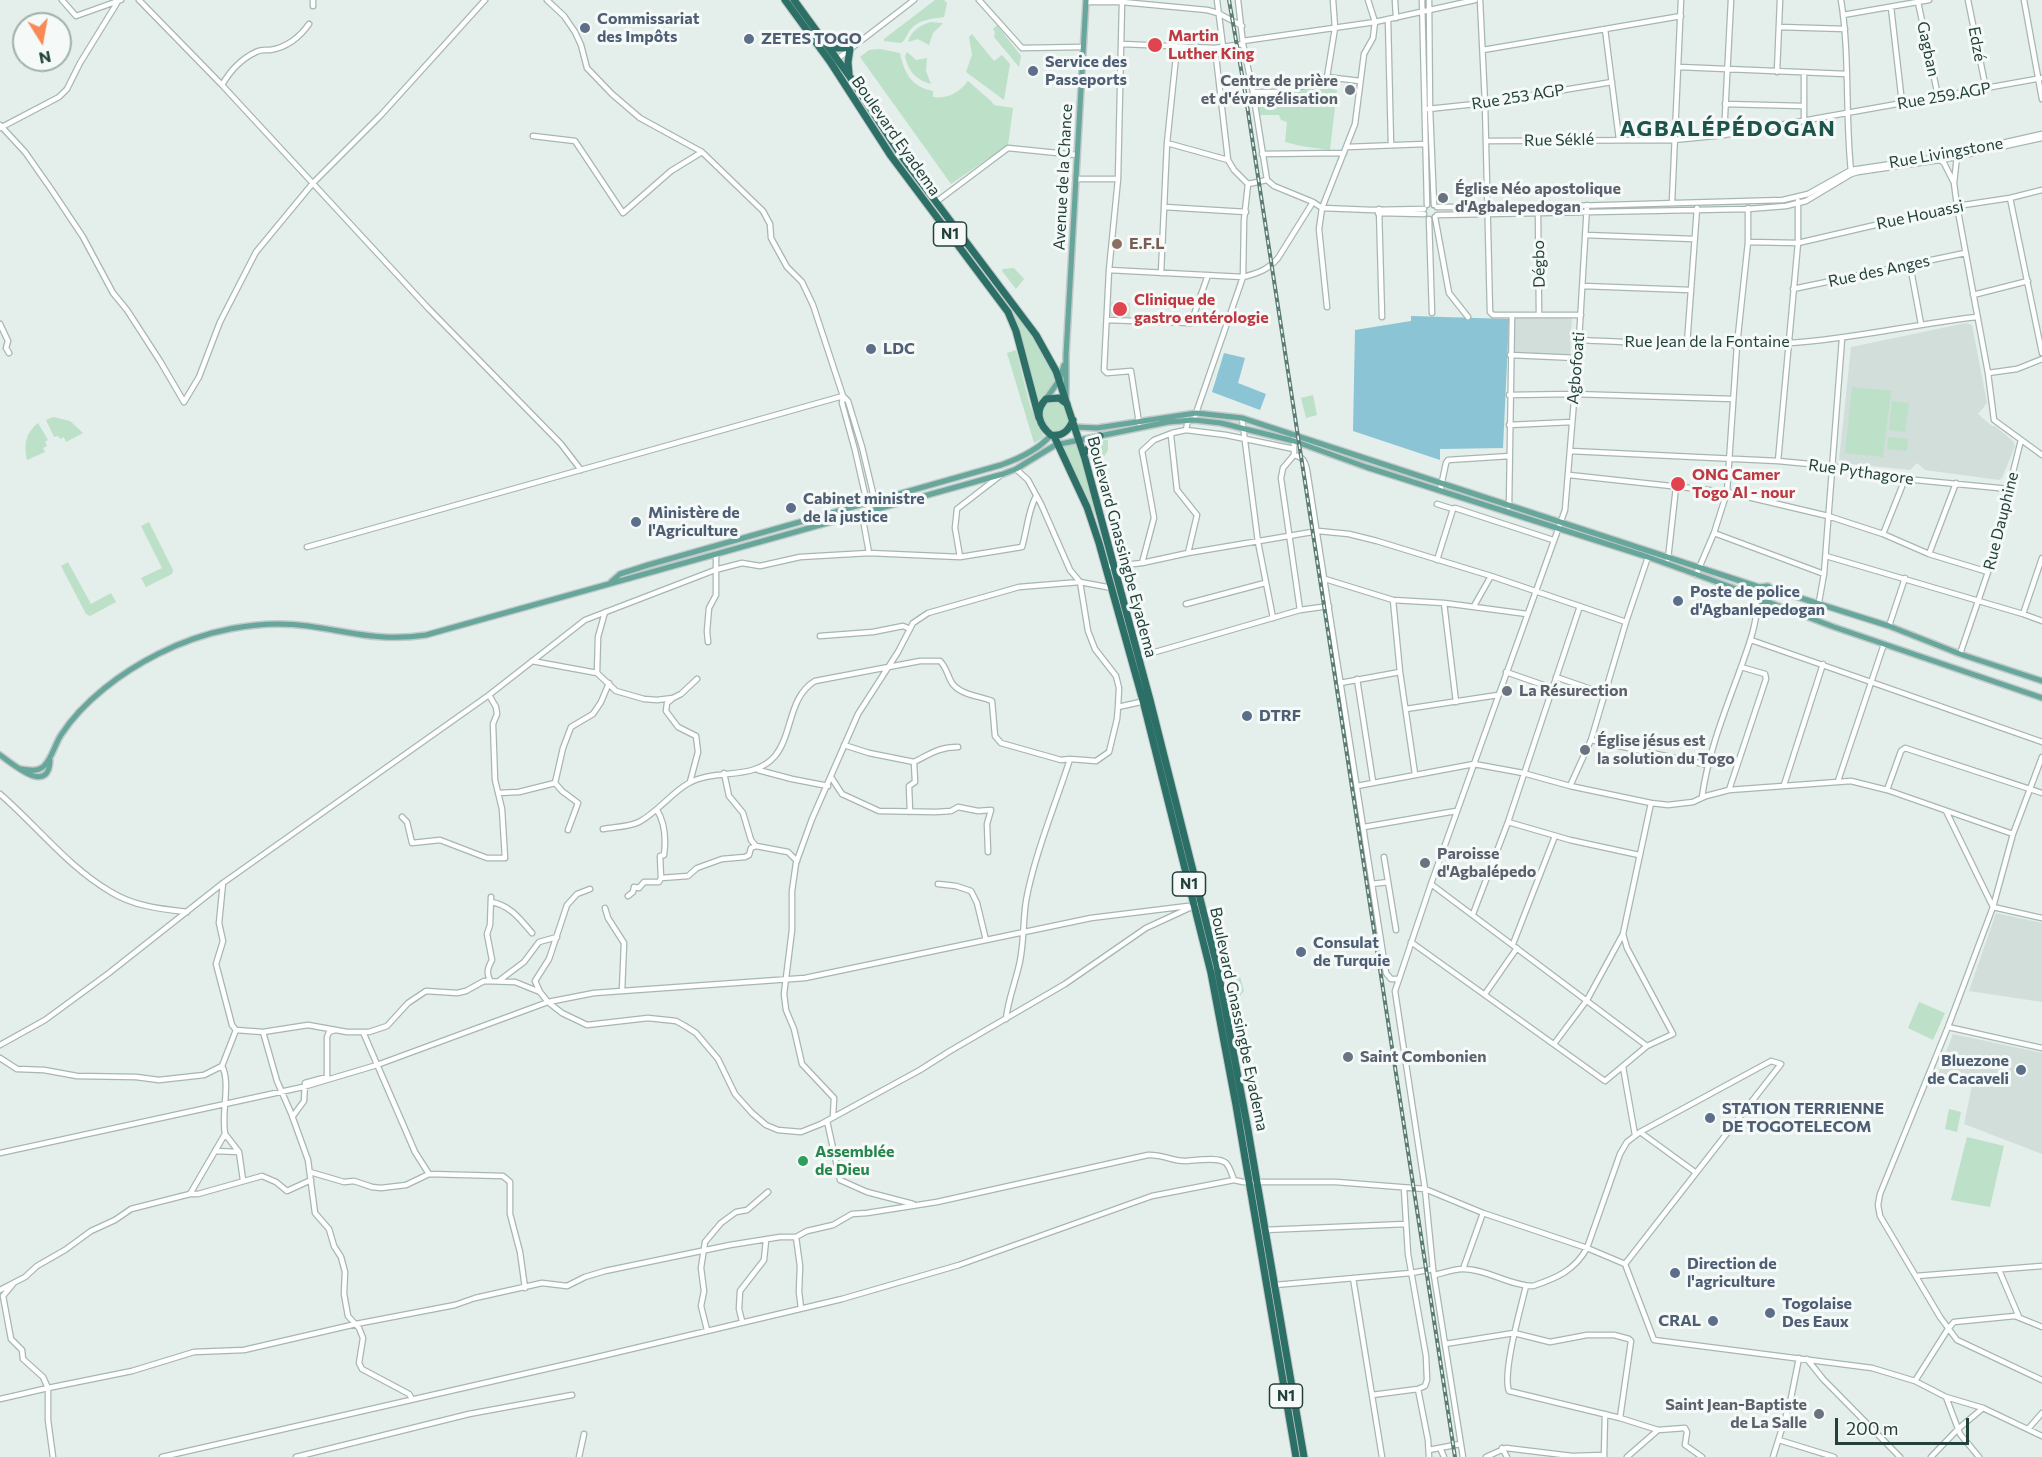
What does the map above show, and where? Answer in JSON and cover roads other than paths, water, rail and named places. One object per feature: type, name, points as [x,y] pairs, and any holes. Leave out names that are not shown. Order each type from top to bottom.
[{"type":"highway","name":"Boulevard Eyadema","points":[[785,0],[850,77],[885,132],[1036,335],[1060,379],[1069,407]]},
{"type":"highway","name":"Boulevard Eyadema","points":[[794,0],[825,43],[891,156],[1008,312],[1016,331],[1039,417]]},
{"type":"highway","points":[[825,43],[837,48],[849,48],[850,77]]},
{"type":"highway","points":[[1039,417],[1039,409],[1046,399],[1059,398],[1069,407]]},
{"type":"highway","name":"N1","points":[[1069,407],[1074,423]]},
{"type":"highway","name":"N1","points":[[1039,417],[1043,427],[1056,435]]},
{"type":"highway","points":[[1056,435],[1074,423]]},
{"type":"highway","name":"Boulevard Gnassingbe Eyadema","points":[[1074,423],[1115,566],[1138,657],[1146,700]]},
{"type":"highway","name":"Boulevard Gnassingbe Eyadema","points":[[1056,435],[1057,444],[1087,507],[1146,700],[1230,1029],[1296,1457]]},
{"type":"highway","points":[[1084,453],[1100,436]]},
{"type":"highway","name":"Boulevard Gnassingbe Eyadema","points":[[1253,1181],[1275,1285],[1304,1457]]},
{"type":"main road","name":"Avenue de la Chance","points":[[1066,355],[1086,1]]},
{"type":"main road","points":[[1046,399],[1060,379],[1066,355]]},
{"type":"main road","points":[[1066,355],[1066,396]]},
{"type":"main road","points":[[0,755],[33,777],[41,777],[48,771],[50,759],[60,736],[77,715],[119,677],[166,650],[214,633],[271,624],[307,626],[377,638],[407,638],[444,630],[1003,474],[1016,469],[1057,444],[1192,418],[1294,438]]},
{"type":"main road","points":[[1074,423],[1097,428],[1140,420],[1242,418],[1440,488],[1648,557],[1884,644],[2042,698]]},
{"type":"main road","points":[[610,583],[620,574],[648,565],[1001,465],[1031,451],[1056,435]]},
{"type":"main road","points":[[1031,451],[1034,458]]},
{"type":"main road","points":[[1440,488],[1509,507],[1558,526],[1668,557],[1759,587],[1768,585],[1772,589],[1889,626],[1960,654],[2042,681]]},
{"type":"main road","points":[[1757,597],[1759,587]]},
{"type":"main road","points":[[1767,602],[1773,598],[1772,589]]},
{"type":"street","points":[[62,0],[76,16],[119,1]]},
{"type":"street","points":[[139,0],[222,85],[428,308],[561,444],[581,470]]},
{"type":"street","points":[[119,1],[80,63],[67,89],[59,97],[0,127],[25,152],[51,189],[184,402],[199,376],[220,322],[256,252],[313,183],[381,115],[485,0]]},
{"type":"street","points":[[547,0],[564,16],[575,32],[587,68],[612,94],[640,118],[702,152],[763,211],[770,224],[771,238],[787,267],[802,282],[813,305],[843,396],[849,404],[877,510]]},
{"type":"street","points":[[833,59],[914,0]]},
{"type":"street","points":[[979,0],[1022,48],[1083,47]]},
{"type":"street","points":[[1217,0],[1223,47]]},
{"type":"street","points":[[1238,0],[1265,173],[1267,180],[1274,186],[1314,202],[1322,208],[1379,211],[1425,209],[1435,206],[1538,213],[1748,209],[1798,200],[1851,172],[1846,113],[1845,29],[1841,0]]},
{"type":"street","points":[[1327,77],[1335,28],[1333,0]]},
{"type":"street","points":[[1327,307],[1319,229],[1322,208],[1355,124],[1364,54],[1372,38],[1375,22],[1368,0]]},
{"type":"street","points":[[1395,0],[1396,18]]},
{"type":"street","points":[[1422,0],[1425,209],[1434,217],[1449,293],[1468,317]]},
{"type":"street","points":[[1429,0],[1430,109],[1435,206],[1432,313]]},
{"type":"street","points":[[1122,44],[1215,48],[1375,22],[1475,0]]},
{"type":"street","points":[[1480,0],[1490,312],[1493,315],[1581,315]]},
{"type":"street","points":[[1672,202],[1681,0]]},
{"type":"street","points":[[1724,135],[1731,0]]},
{"type":"street","points":[[1777,72],[1780,0]]},
{"type":"street","points":[[1843,15],[1929,0]]},
{"type":"street","name":"Edzé","points":[[1968,0],[1986,89]]},
{"type":"street","points":[[2024,0],[2042,99]]},
{"type":"street","points":[[1086,1],[1122,2],[1218,13],[1242,26]]},
{"type":"street","points":[[1122,2],[1118,179],[1109,270],[1105,371],[1107,373],[1131,371],[1140,420],[1137,428]]},
{"type":"street","name":"Gagban","points":[[1918,2],[1938,96]]},
{"type":"street","points":[[1891,7],[1902,103]]},
{"type":"street","points":[[1483,50],[1681,16]]},
{"type":"street","points":[[1388,19],[1391,145]]},
{"type":"street","points":[[222,85],[239,62],[256,51],[272,50],[286,44],[300,36],[309,24]]},
{"type":"street","points":[[1779,27],[1845,29]]},
{"type":"street","points":[[1605,29],[1619,139]]},
{"type":"street","points":[[1161,273],[1167,143],[1177,47]]},
{"type":"street","points":[[1186,430],[1243,277],[1248,184],[1230,166],[1228,160],[1215,48]]},
{"type":"street","points":[[1679,67],[1846,74]]},
{"type":"street","points":[[1804,73],[1804,122]]},
{"type":"street","points":[[1253,92],[1279,92],[1327,77],[1360,81]]},
{"type":"street","name":"Rue 259.AGP","points":[[1846,113],[2040,79]]},
{"type":"street","name":"Rue 253 AGP","points":[[1424,109],[1485,104],[1612,82]]},
{"type":"street","points":[[1725,104],[1803,106]]},
{"type":"street","name":"Rue Séklé","points":[[1486,141],[1674,140],[1724,135],[1846,113]]},
{"type":"street","points":[[533,136],[575,141],[623,213],[671,171],[702,152]]},
{"type":"street","name":"Rue Livingstone","points":[[1944,158],[2042,136]]},
{"type":"street","name":"Rue Livingstone","points":[[1851,172],[1958,156],[2042,136]]},
{"type":"street","points":[[1167,143],[1228,160]]},
{"type":"street","points":[[1347,147],[1425,144]]},
{"type":"street","points":[[936,202],[1008,148],[1077,155]]},
{"type":"street","points":[[1262,154],[1344,153]]},
{"type":"street","points":[[1958,156],[1954,183],[1957,207],[1988,372],[1994,420],[2042,455]]},
{"type":"street","points":[[1944,158],[1944,163],[1954,183]]},
{"type":"street","points":[[1076,179],[1118,179]]},
{"type":"street","points":[[1248,184],[1267,180]]},
{"type":"street","name":"Rue Houassi","points":[[1748,242],[1798,243],[2042,190]]},
{"type":"street","points":[[2010,198],[2042,353]]},
{"type":"street","points":[[1434,217],[1486,210],[1587,205],[1798,200]]},
{"type":"street","points":[[1778,461],[1798,243],[1798,200]]},
{"type":"street","points":[[1109,270],[1243,277],[1262,272],[1271,266],[1298,230],[1314,202]]},
{"type":"street","points":[[1687,344],[1697,202]]},
{"type":"street","points":[[1696,574],[1714,533],[1727,492],[1737,345],[1748,242],[1748,202]]},
{"type":"street","name":"Agbofoati","points":[[1463,1457],[1433,1269],[1425,1189],[1395,991],[1456,811],[1566,506],[1587,205]]},
{"type":"street","points":[[1164,207],[1246,212]]},
{"type":"street","points":[[1379,211],[1382,317]]},
{"type":"street","name":"Dégbo","points":[[1538,213],[1539,315]]},
{"type":"street","points":[[1585,235],[1694,239]]},
{"type":"street","name":"Rue des Anges","points":[[1793,289],[1965,253]]},
{"type":"street","points":[[1910,265],[1921,324]]},
{"type":"street","points":[[1107,320],[1191,323],[1208,275]]},
{"type":"street","points":[[1973,294],[2028,281]]},
{"type":"street","points":[[1583,286],[1690,290]]},
{"type":"street","points":[[1509,507],[1512,315]]},
{"type":"street","name":"Rue Jean de la Fontaine","points":[[1579,340],[1737,345],[1789,343],[1842,339],[1921,324],[1977,317]]},
{"type":"street","points":[[0,324],[8,341],[6,348]]},
{"type":"street","points":[[1819,603],[1826,556],[1842,339]]},
{"type":"street","points":[[0,344],[9,353]]},
{"type":"street","points":[[1510,356],[1577,358]]},
{"type":"street","points":[[1988,372],[2017,369],[2042,359]]},
{"type":"street","points":[[1509,395],[1574,394],[1733,399]]},
{"type":"street","points":[[307,546],[843,396]]},
{"type":"street","points":[[843,396],[842,403],[869,512]]},
{"type":"street","points":[[1242,418],[1258,542],[1273,618]]},
{"type":"street","points":[[1509,425],[1572,423]]},
{"type":"street","points":[[1142,563],[1155,518],[1142,451],[1154,440],[1186,430],[1207,432],[1245,439],[1301,456],[1305,464],[1318,531],[1386,973],[1390,979],[1398,979]]},
{"type":"street","points":[[1172,433],[1177,490],[1197,515],[1188,553]]},
{"type":"street","points":[[1294,438],[1294,452],[1283,468],[1281,478],[1300,610]]},
{"type":"street","name":"Rue Dauphine","points":[[1960,654],[1988,572],[2021,440]]},
{"type":"street","name":"Rue Pythagore","points":[[1570,451],[1778,461],[2009,489]]},
{"type":"street","points":[[1440,488],[1448,460],[1510,456]]},
{"type":"street","points":[[758,770],[775,755],[782,745],[799,696],[808,685],[815,681],[920,661],[940,661],[946,667],[952,683],[958,689],[992,701],[995,736],[1000,744],[1061,760],[1096,761],[1109,752],[1117,719],[1119,688],[1116,676],[1095,649],[1088,630],[1080,582],[1070,570],[1028,480],[1016,469]]},
{"type":"street","points":[[960,557],[955,528],[957,509],[1003,474]]},
{"type":"street","points":[[1569,475],[1727,492],[1828,516],[1883,534],[1929,554],[1988,572]]},
{"type":"street","points":[[1883,534],[1905,478]]},
{"type":"street","points":[[1929,554],[1956,483]]},
{"type":"street","points":[[1668,564],[1676,487]]},
{"type":"street","points":[[0,1045],[45,1020],[223,883],[489,695],[585,620],[715,570],[742,563],[760,566],[801,557],[869,553],[960,557],[1022,547],[1030,507],[1036,496]]},
{"type":"street","points":[[1437,504],[1453,509],[1458,508],[1553,540]]},
{"type":"street","points":[[1437,560],[1453,509]]},
{"type":"street","points":[[862,514],[869,553]]},
{"type":"street","points":[[1106,567],[1142,563],[1318,531],[1349,534],[1491,576],[1626,622]]},
{"type":"street","points":[[1714,533],[1824,574]]},
{"type":"street","points":[[708,642],[709,608],[716,595],[716,554]]},
{"type":"street","points":[[1826,556],[2042,621]]},
{"type":"street","points":[[1570,786],[1591,740],[1648,557]]},
{"type":"street","points":[[2024,614],[2042,558]]},
{"type":"street","points":[[1474,606],[1491,576]]},
{"type":"street","points":[[1889,626],[1905,578]]},
{"type":"street","points":[[1324,579],[1393,600],[1474,606],[1527,614]]},
{"type":"street","points":[[833,1116],[834,1098],[802,1064],[794,1029],[786,1010],[784,994],[792,930],[793,882],[797,861],[858,714],[913,623],[928,613],[1019,587],[1080,582],[1112,588]]},
{"type":"street","points":[[1186,604],[1265,584]]},
{"type":"street","points":[[1702,798],[1708,765],[1751,640],[1758,612],[1757,597]]},
{"type":"street","points":[[1393,600],[1400,672],[1415,774]]},
{"type":"street","points":[[1758,612],[1767,602]]},
{"type":"street","points":[[1444,603],[1456,702]]},
{"type":"street","points":[[1138,657],[1300,610],[1329,606]]},
{"type":"street","points":[[1473,914],[1508,822],[1580,606]]},
{"type":"street","points":[[597,673],[598,637],[605,612]]},
{"type":"street","points":[[820,636],[873,632],[903,626],[910,629]]},
{"type":"street","points":[[1751,640],[2042,742]]},
{"type":"street","points":[[1838,781],[1884,644]]},
{"type":"street","points":[[532,662],[597,673],[616,691],[644,699],[673,698]]},
{"type":"street","points":[[1784,785],[1823,664]]},
{"type":"street","points":[[1729,790],[1766,679],[1765,674],[1741,667]]},
{"type":"street","points":[[1340,682],[1400,672]]},
{"type":"street","points":[[1506,672],[1552,688]]},
{"type":"street","points":[[1556,677],[1605,694]]},
{"type":"street","points":[[690,782],[698,752],[696,736],[678,727],[666,711],[667,703],[697,679]]},
{"type":"street","points":[[1358,679],[1373,782]]},
{"type":"street","points":[[568,830],[578,802],[561,791],[555,783],[563,748],[571,727],[592,714],[601,702],[609,683]]},
{"type":"street","points":[[402,817],[407,822],[412,843],[440,840],[487,858],[504,858],[502,809],[495,780],[493,724],[498,714],[489,695]]},
{"type":"street","points":[[1406,709],[1498,695]]},
{"type":"street","points":[[1118,707],[1146,700]]},
{"type":"street","points":[[1591,740],[1708,765]]},
{"type":"street","points":[[844,745],[869,753],[914,762],[934,750],[958,747]]},
{"type":"street","points":[[1887,790],[1901,751],[1905,748],[2042,793]]},
{"type":"street","points":[[2042,757],[2013,834],[1993,907],[1948,1027],[1880,1194],[1878,1205],[1880,1216],[1916,1276],[1948,1329],[1961,1343],[2042,1380]]},
{"type":"street","points":[[1006,1019],[1020,964],[1025,932],[1026,902],[1070,759]]},
{"type":"street","points":[[910,812],[909,786],[915,782],[914,762]]},
{"type":"street","points":[[1357,786],[1474,764],[1651,803],[1684,804],[1729,790],[1838,781],[1859,783],[1887,790],[2013,834]]},
{"type":"street","points":[[603,830],[637,823],[657,810],[690,782],[724,773],[758,770],[828,786]]},
{"type":"street","points":[[724,773],[729,796],[743,813],[751,840],[756,846]]},
{"type":"street","points":[[831,777],[842,794],[879,811],[951,811],[958,807],[978,811],[991,810],[987,824],[988,852]]},
{"type":"street","points":[[498,793],[519,792],[555,783]]},
{"type":"street","points":[[0,794],[68,858],[112,893],[157,908],[187,912]]},
{"type":"street","points":[[1554,1044],[1587,1000],[1623,934],[1651,803]]},
{"type":"street","points":[[657,810],[663,822],[664,834],[664,855],[660,856],[659,860],[661,879]]},
{"type":"street","points":[[1364,827],[1456,811]]},
{"type":"street","points":[[1946,811],[1993,907]]},
{"type":"street","points":[[1508,822],[1554,836],[1639,855]]},
{"type":"street","points":[[1485,994],[1515,946],[1554,836]]},
{"type":"street","points":[[628,896],[633,892],[634,887],[639,888],[644,882],[659,882],[661,879],[688,876],[694,869],[722,859],[745,857],[749,855],[751,848],[756,846],[788,852],[797,861]]},
{"type":"street","points":[[1384,857],[1396,930]]},
{"type":"street","points":[[1372,884],[1388,882]]},
{"type":"street","points":[[223,883],[219,923],[223,941],[216,964],[232,1025],[236,1030],[263,1032],[303,1025],[363,1032],[384,1028],[408,1003],[426,991],[462,992],[490,980],[522,984],[540,992]]},
{"type":"street","points":[[938,884],[971,891],[977,903],[986,940]]},
{"type":"street","points":[[1431,884],[1647,1046]]},
{"type":"street","points":[[590,889],[577,894],[567,905],[549,959],[535,981],[548,1002],[571,1019],[587,1025],[639,1018],[676,1021],[692,1030],[715,1055],[739,1101],[766,1125],[778,1130],[801,1132],[827,1121],[920,1070],[1065,984],[1129,939],[1198,904]]},
{"type":"street","points":[[490,980],[488,976],[492,960],[487,934],[490,925],[491,899],[510,909],[532,933]]},
{"type":"street","points":[[0,1153],[304,1086],[377,1065],[548,1002],[594,993],[805,978],[1091,918],[1198,904]]},
{"type":"street","points":[[1993,907],[2040,918],[2042,911]]},
{"type":"street","points":[[605,908],[608,918],[624,943],[621,991]]},
{"type":"street","points":[[1411,942],[1603,1080],[1607,1080],[1647,1046],[1673,1034],[1623,934]]},
{"type":"street","points":[[500,980],[524,962],[539,942],[558,937]]},
{"type":"street","points":[[1948,1027],[2042,1048]]},
{"type":"street","points":[[0,1058],[17,1069],[44,1070],[77,1076],[135,1077],[159,1080],[204,1076],[222,1066],[236,1030]]},
{"type":"street","points":[[293,1116],[304,1101],[304,1086],[308,1082],[327,1077],[326,1044],[329,1032],[335,1030]]},
{"type":"street","points":[[263,1032],[282,1092],[308,1160],[315,1213],[329,1229],[334,1246],[341,1257],[345,1272],[344,1294],[348,1316],[359,1328],[363,1338],[359,1363],[362,1369],[409,1394],[411,1399]]},
{"type":"street","points":[[363,1032],[415,1152],[429,1174]]},
{"type":"street","points":[[1435,1275],[1463,1269],[1526,1286],[1539,1284],[1572,1268],[1579,1262],[1587,1248],[1620,1154],[1627,1142],[1771,1061],[1781,1064],[1625,1264]]},
{"type":"street","points":[[222,1066],[226,1075],[222,1120],[225,1134],[239,1152],[243,1180]]},
{"type":"street","points":[[1623,1067],[1638,1134],[1695,1172]]},
{"type":"street","points":[[827,1121],[840,1180],[867,1192],[916,1204]]},
{"type":"street","points":[[190,1194],[225,1134]]},
{"type":"street","points":[[215,1151],[239,1152]]},
{"type":"street","points":[[0,1399],[123,1373],[194,1352],[244,1350],[356,1324],[455,1305],[542,1282],[567,1286],[605,1271],[780,1237],[796,1237],[801,1233],[833,1225],[856,1213],[916,1204],[1148,1155],[1162,1155],[1174,1160],[1199,1159],[1224,1162],[1228,1165],[1234,1180]]},
{"type":"street","points":[[310,1172],[321,1173],[344,1182],[354,1181],[381,1188],[406,1185],[429,1174],[503,1176],[510,1182],[510,1214],[521,1259],[525,1288]]},
{"type":"street","points":[[0,1290],[25,1277],[37,1266],[73,1245],[91,1231],[115,1220],[131,1209],[262,1176],[276,1182],[287,1191],[311,1180]]},
{"type":"street","points":[[162,1457],[842,1299],[959,1265],[1152,1196],[1234,1180],[1335,1182],[1425,1189],[1483,1213],[1587,1248],[1625,1264],[1654,1340],[1872,1368],[1915,1381],[1946,1397],[1983,1408],[2042,1436]]},
{"type":"street","points":[[1372,1395],[1418,1389],[1427,1382],[1426,1356],[1411,1273],[1404,1188]]},
{"type":"street","points":[[707,1330],[701,1306],[704,1291],[701,1268],[705,1242],[721,1223],[736,1212],[747,1210],[768,1192]]},
{"type":"street","points":[[1463,1269],[1483,1213]]},
{"type":"street","points":[[1264,1230],[1406,1224]]},
{"type":"street","points":[[796,1237],[800,1266],[801,1308]]},
{"type":"street","points":[[742,1321],[739,1309],[740,1291],[764,1260],[766,1240]]},
{"type":"street","points":[[1916,1276],[2042,1266]]},
{"type":"street","points":[[1275,1285],[1433,1269]]},
{"type":"street","points":[[1999,1270],[2019,1317]]},
{"type":"street","points":[[1353,1278],[1382,1457]]},
{"type":"street","points":[[13,1284],[3,1296],[3,1307],[11,1339],[22,1350],[23,1359],[43,1377],[48,1388],[48,1420],[53,1457]]},
{"type":"street","points":[[1526,1286],[1507,1381],[1509,1391],[1605,1414],[1658,1430],[1685,1428],[1687,1432],[1685,1445],[1694,1455],[1702,1457]]},
{"type":"street","points":[[1915,1381],[1952,1323],[2019,1317],[2042,1327]]},
{"type":"street","points":[[1445,1344],[1515,1333],[1550,1342],[1587,1335],[1614,1335],[1630,1340],[1620,1418]]},
{"type":"street","points":[[1773,1457],[1798,1373],[1799,1358]]},
{"type":"street","points":[[1806,1359],[1900,1457]]},
{"type":"street","points":[[1418,1389],[1429,1457]]},
{"type":"street","points":[[296,1457],[458,1417],[572,1395]]},
{"type":"street","points":[[1946,1397],[1962,1438],[1979,1457]]},
{"type":"street","points":[[1931,1457],[1958,1429],[1983,1408]]},
{"type":"street","points":[[2028,1429],[2042,1413]]},
{"type":"street","points":[[1486,1457],[1502,1448],[1572,1457],[1604,1456],[1605,1414]]},
{"type":"street","points":[[1627,1457],[1658,1430]]},
{"type":"street","points":[[579,1457],[584,1434]]},
{"type":"street","points":[[1779,1440],[1833,1457]]},
{"type":"street","points":[[1429,1450],[1460,1444]]},
{"type":"street","points":[[1440,1448],[1444,1457]]},
{"type":"street","points":[[1502,1448],[1507,1457]]},
{"type":"water","points":[[1411,316],[1509,319],[1503,448],[1440,449],[1440,460],[1353,431],[1355,330],[1411,321]]},
{"type":"water","points":[[1224,353],[1245,358],[1238,383],[1266,394],[1260,410],[1212,392]]},
{"type":"railway","points":[[1229,0],[1455,1457]]},
{"type":"place","name":"Commissariat des Impôts","points":[[585,28]]},
{"type":"place","name":"ZETES TOGO","points":[[749,39]]},
{"type":"place","name":"Martin Luther King","points":[[1155,45]]},
{"type":"place","name":"Service des Passeports","points":[[1033,71]]},
{"type":"place","name":"Centre de prière et d'évangélisation","points":[[1350,90]]},
{"type":"place","name":"Église Néo apostolique d'Agbalepedogan","points":[[1443,198]]},
{"type":"place","name":"E.F.L","points":[[1117,244]]},
{"type":"place","name":"Clinique de gastro entérologie","points":[[1120,309]]},
{"type":"place","name":"LDC","points":[[871,349]]},
{"type":"place","name":"ONG Camer Togo Al - nour","points":[[1678,484]]},
{"type":"place","name":"Cabinet ministre de la justice","points":[[791,508]]},
{"type":"place","name":"Ministère de l'Agriculture","points":[[636,522]]},
{"type":"place","name":"Poste de police d'Agbanlepedogan","points":[[1678,601]]},
{"type":"place","name":"La Résurection","points":[[1507,691]]},
{"type":"place","name":"DTRF","points":[[1247,716]]},
{"type":"place","name":"Église jésus est la solution du Togo","points":[[1585,750]]},
{"type":"place","name":"Paroisse d'Agbalépedo","points":[[1425,863]]},
{"type":"place","name":"Consulat de Turquie","points":[[1301,952]]},
{"type":"place","name":"Saint Combonien","points":[[1348,1057]]},
{"type":"place","name":"Bluezone de Cacaveli","points":[[2021,1070]]},
{"type":"place","name":"STATION TERRIENNE DE TOGOTELECOM","points":[[1710,1118]]},
{"type":"place","name":"Assemblée de Dieu","points":[[803,1161]]},
{"type":"place","name":"Direction de l'agriculture","points":[[1675,1273]]},
{"type":"place","name":"Togolaise Des Eaux","points":[[1770,1313]]},
{"type":"place","name":"CRAL","points":[[1713,1321]]},
{"type":"place","name":"Saint Jean-Baptiste de La Salle","points":[[1819,1414]]},
{"type":"district","name":"AGBALÉPÉDOGAN","points":[[1728,129]]}]
